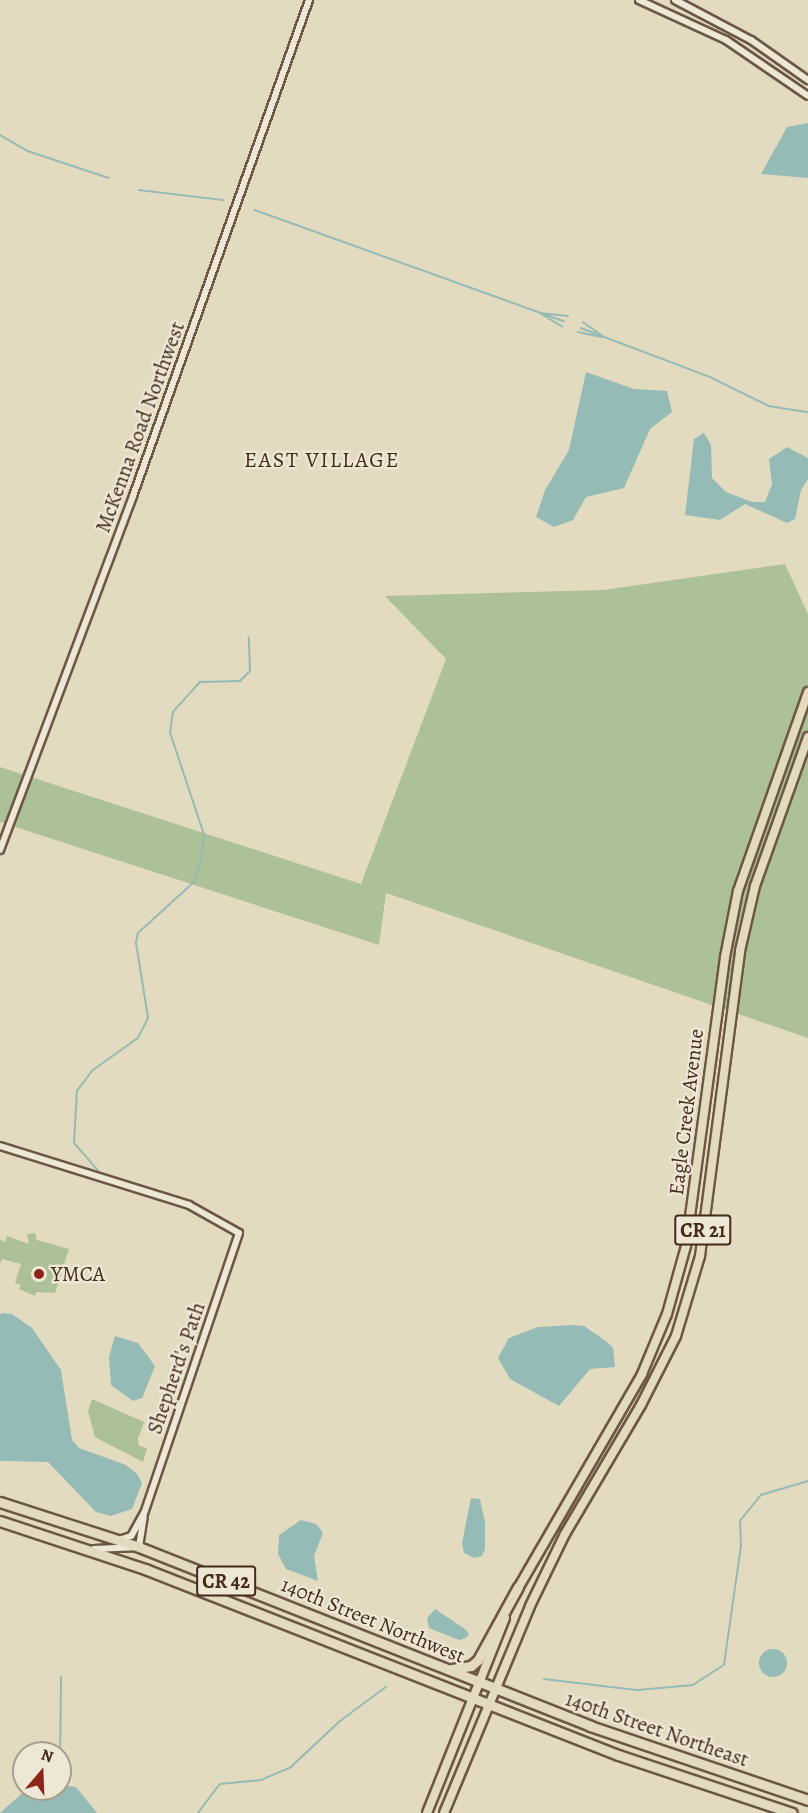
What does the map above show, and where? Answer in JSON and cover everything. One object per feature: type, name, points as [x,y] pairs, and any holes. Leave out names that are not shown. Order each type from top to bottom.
[{"type":"highway","name":"140th Street Northwest","points":[[0,1502],[139,1547],[495,1688]]},
{"type":"highway","name":"140th Street Northwest","points":[[0,1521],[86,1548],[489,1704]]},
{"type":"highway","points":[[450,1670],[471,1666],[478,1660],[518,1587]]},
{"type":"highway","name":"140th Street Northeast","points":[[495,1688],[590,1726],[808,1800]]},
{"type":"highway","name":"140th Street Northeast","points":[[489,1704],[618,1755],[792,1813]]},
{"type":"main road","name":"Eagle Creek Avenue","points":[[480,1682],[518,1587],[642,1374],[667,1314],[686,1246],[725,957],[738,891],[808,692]]},
{"type":"main road","name":"Eagle Creek Avenue","points":[[495,1688],[565,1534],[641,1405],[676,1336],[700,1256],[740,951],[755,886],[808,737]]},
{"type":"main road","name":"CR 21","points":[[426,1813],[480,1682]]},
{"type":"main road","name":"CR 21","points":[[444,1813],[495,1688]]},
{"type":"street","name":"McKenna Road Northwest","points":[[0,850],[133,496],[310,0]]},
{"type":"street","points":[[639,0],[726,40],[808,96]]},
{"type":"street","points":[[675,0],[751,40],[808,80]]},
{"type":"street","name":"Shepherd's Path","points":[[0,1146],[189,1205],[239,1233],[144,1513],[139,1547]]},
{"type":"street","name":"Shepherd's Path","points":[[119,1540],[131,1536],[144,1513]]},
{"type":"street","points":[[86,1548],[127,1551],[139,1547]]},
{"type":"green space","points":[[785,564],[808,614],[808,1038],[386,893],[379,945],[0,822],[0,767],[361,884],[446,659],[385,596],[603,590]]},
{"type":"green space","name":"YMCA","points":[[35,1233],[37,1240],[69,1249],[55,1293],[36,1292],[35,1296],[19,1289],[21,1285],[15,1283],[21,1264],[2,1259],[0,1264],[0,1240],[5,1242],[7,1236],[29,1244],[27,1234]]},
{"type":"green space","points":[[92,1399],[144,1422],[138,1439],[139,1446],[147,1448],[143,1462],[95,1437],[88,1411]]},
{"type":"water","points":[[808,123],[808,178],[761,174],[787,127]]},
{"type":"water","points":[[586,372],[634,389],[667,391],[672,412],[650,429],[624,488],[586,497],[573,520],[554,527],[536,517],[545,490],[569,450]]},
{"type":"water","points":[[704,433],[711,445],[712,478],[726,492],[752,502],[765,502],[772,484],[769,459],[787,447],[808,458],[808,479],[801,490],[795,519],[787,523],[745,504],[720,520],[685,515],[694,439]]},
{"type":"water","points":[[0,1314],[12,1314],[32,1328],[61,1370],[72,1440],[79,1448],[126,1465],[137,1474],[142,1483],[132,1509],[111,1516],[96,1512],[48,1462],[0,1461]]},
{"type":"water","points":[[584,1326],[613,1348],[615,1367],[590,1369],[559,1406],[510,1379],[498,1358],[509,1338],[538,1327]]},
{"type":"water","points":[[115,1336],[138,1343],[155,1366],[142,1398],[133,1401],[111,1385],[109,1357]]},
{"type":"water","points":[[471,1498],[480,1499],[485,1523],[485,1549],[482,1556],[474,1558],[464,1553],[462,1543]]},
{"type":"water","points":[[301,1520],[316,1524],[323,1533],[314,1556],[318,1581],[286,1569],[278,1554],[279,1535]]},
{"type":"water","points":[[435,1609],[465,1629],[469,1634],[466,1638],[459,1640],[429,1628],[427,1618]]},
{"type":"water","points":[[773,1649],[783,1653],[787,1663],[783,1673],[773,1677],[763,1673],[759,1663],[763,1653]]},
{"type":"water","points":[[72,1786],[76,1787],[97,1813],[0,1813],[14,1801],[72,1801]]},
{"type":"waterway","points":[[0,135],[28,151],[109,178]]},
{"type":"waterway","points":[[139,190],[223,200]]},
{"type":"waterway","points":[[255,210],[564,321]]},
{"type":"waterway","points":[[540,313],[568,316]]},
{"type":"waterway","points":[[540,313],[562,326]]},
{"type":"waterway","points":[[583,322],[603,336]]},
{"type":"waterway","points":[[581,328],[710,377],[769,406],[808,412]]},
{"type":"waterway","points":[[578,332],[601,337]]},
{"type":"waterway","points":[[99,1172],[74,1143],[77,1091],[93,1070],[138,1038],[148,1018],[136,943],[138,933],[194,882],[201,861],[204,835],[170,733],[173,712],[200,682],[240,681],[250,671],[249,638]]},
{"type":"waterway","points":[[544,1679],[638,1690],[693,1685],[724,1665],[741,1546],[740,1521],[761,1495],[808,1481]]},
{"type":"waterway","points":[[60,1741],[61,1677]]},
{"type":"waterway","points":[[198,1813],[220,1784],[261,1780],[291,1767],[340,1721],[386,1687]]},
{"type":"place","name":"YMCA","points":[[39,1274]]},
{"type":"district","name":"EAST VILLAGE","points":[[322,461]]}]
